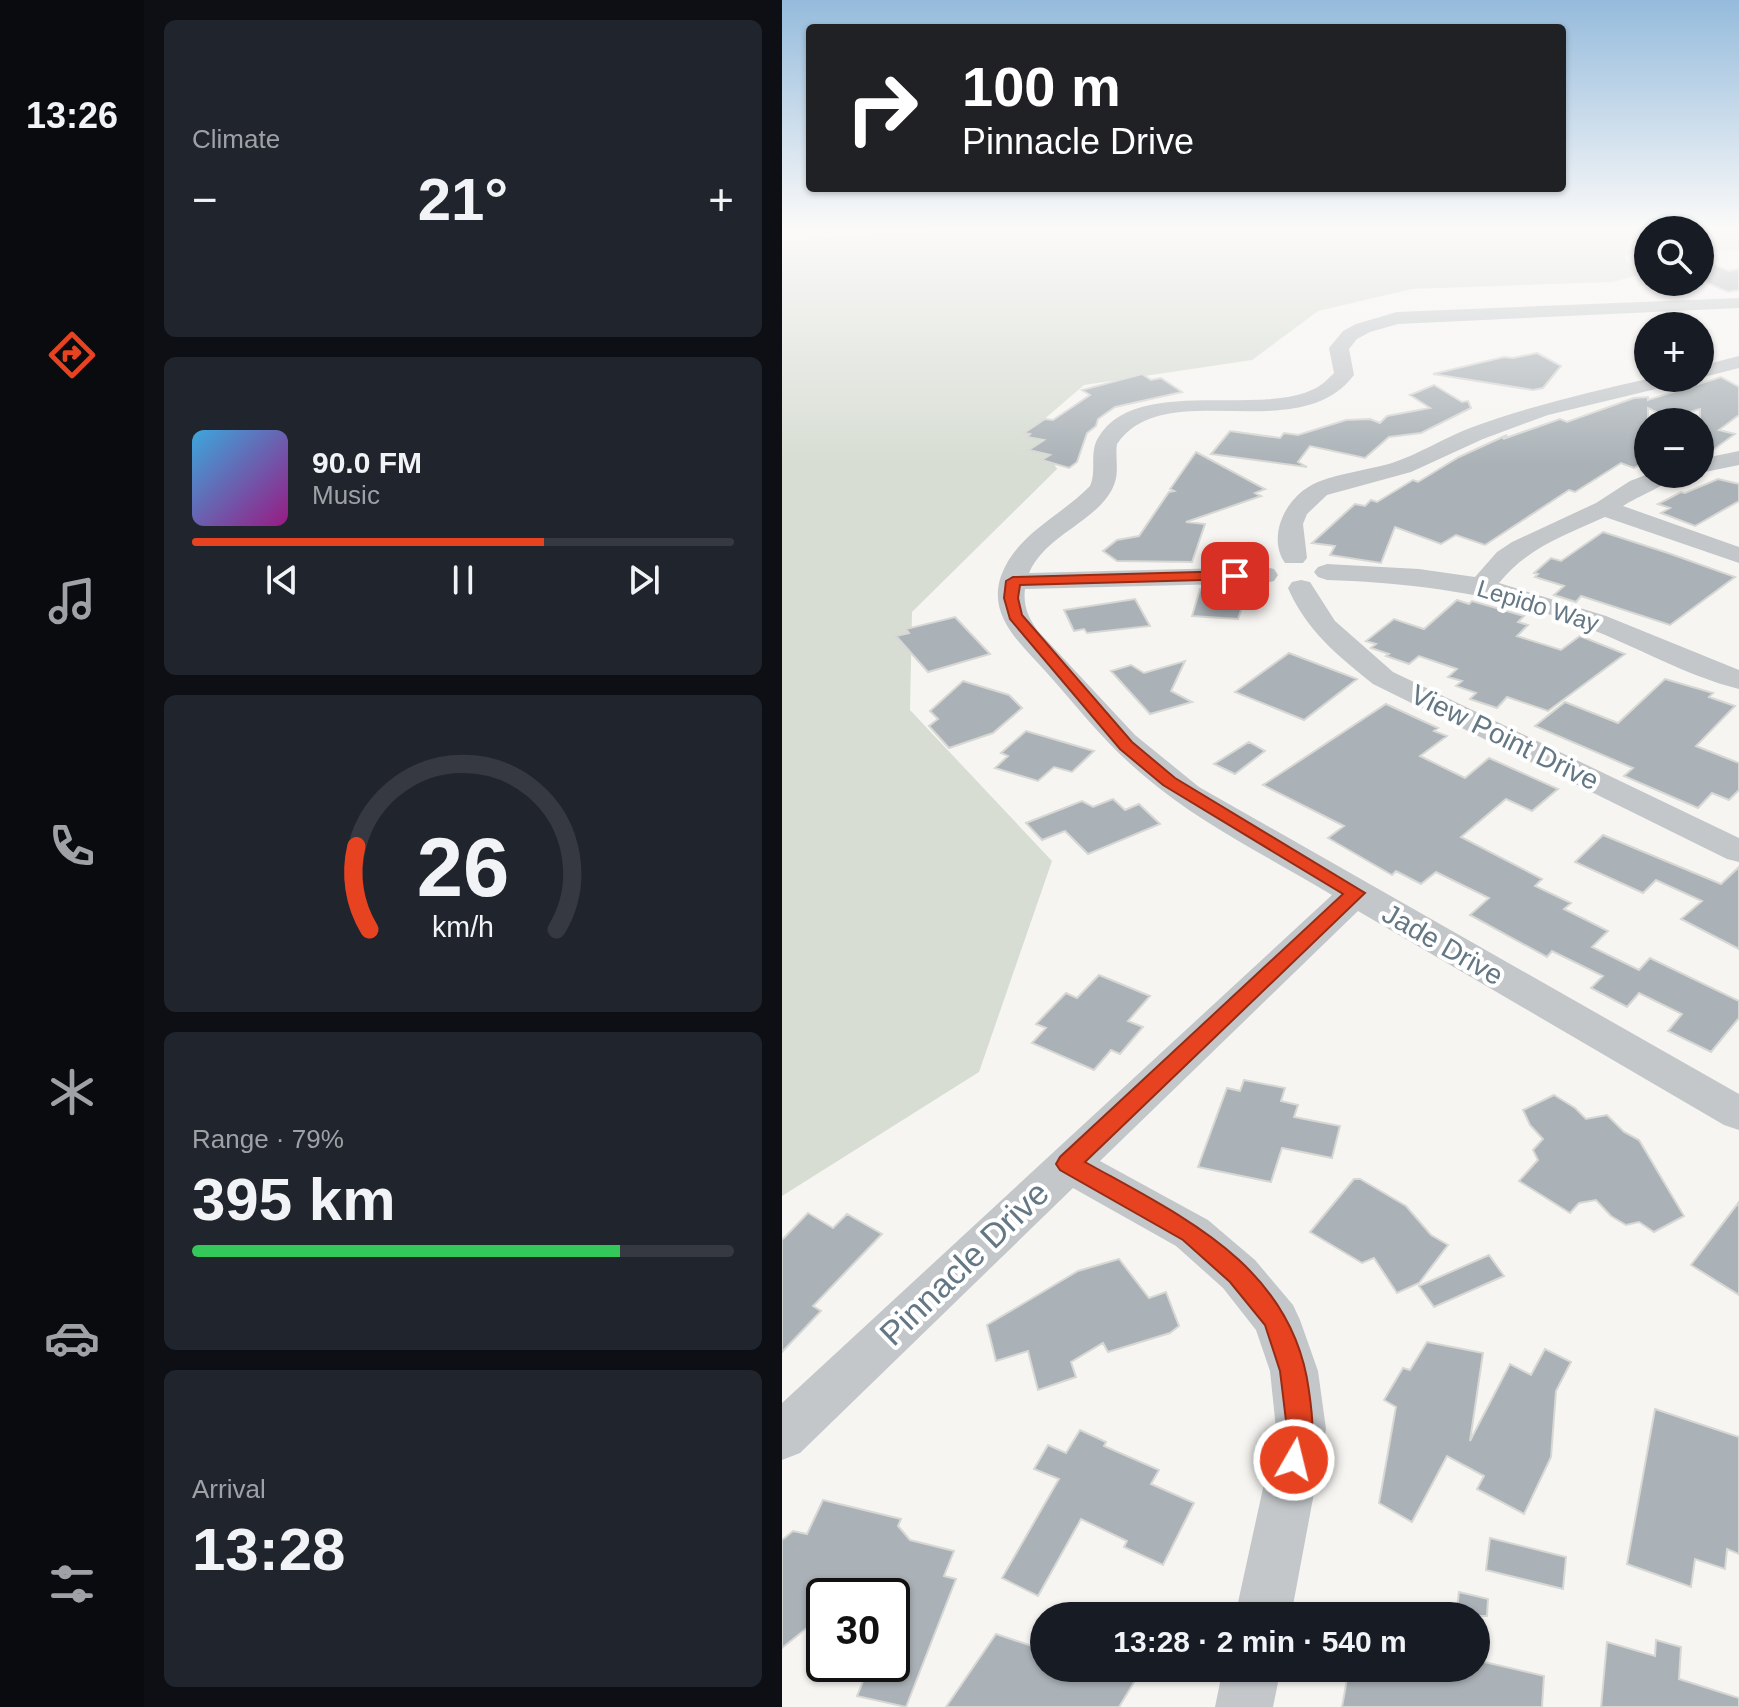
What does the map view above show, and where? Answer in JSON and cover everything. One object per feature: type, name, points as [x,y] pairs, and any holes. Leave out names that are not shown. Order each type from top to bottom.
[{"type":"street","points":[[1298,573],[1277,585],[1265,575],[1013,581],[1021,559],[1033,544],[1099,491],[1105,481],[1107,441],[1114,432],[1140,417],[1170,409],[1291,403],[1327,391],[1344,375],[1339,348],[1350,335],[1380,322],[1418,316],[1583,311],[1622,307]]},
{"type":"street","points":[[1714,368],[1739,362]]},
{"type":"street","name":"View Point Drive","points":[[1634,388],[1541,410],[1475,434],[1403,467],[1319,490],[1296,511],[1291,524],[1298,573],[1309,608],[1337,642],[1383,678],[1739,851]]},
{"type":"street","points":[[1714,463],[1739,458]]},
{"type":"street","points":[[1481,587],[1506,557],[1521,547],[1604,508],[1635,488]]},
{"type":"street","points":[[1604,508],[1739,555]]},
{"type":"street","name":"Lepido Way","points":[[1298,573],[1319,583],[1327,572],[1418,577],[1481,587],[1570,612],[1739,680]]},
{"type":"street","name":"Jade Drive","points":[[1013,581],[1011,598],[1015,616],[1126,745],[1169,782],[1739,1114]]},
{"type":"street","name":"Pinnacle Drive","points":[[782,1436],[1356,893]]},
{"type":"street","points":[[1068,1164],[1192,1233],[1239,1274],[1276,1320],[1294,1371],[1301,1429],[1266,1602]]},
{"type":"street","points":[[1244,1707],[1249,1682]]},
{"type":"shaded area","points":[[782,307],[1337,307],[1318,311],[1252,360],[1084,385],[1034,428],[1057,469],[912,612],[910,710],[1052,861],[979,1072],[782,1196]]},
{"type":"building","points":[[1537,353],[1561,366],[1543,388],[1533,390],[1433,374],[1504,357]]},
{"type":"building","points":[[1142,374],[1151,380],[1161,378],[1182,392],[1115,407],[1098,419],[1096,426],[1087,433],[1077,462],[1069,468],[1042,460],[1050,455],[1029,450],[1044,440],[1027,437],[1030,434],[1024,433],[1045,419],[1053,420],[1090,395],[1082,390]]},
{"type":"building","points":[[1721,377],[1739,387],[1739,415],[1719,430],[1735,434],[1714,449],[1714,408],[1634,408],[1634,468],[1621,463],[1575,492],[1569,490],[1485,545],[1456,535],[1441,544],[1395,527],[1381,563],[1330,555],[1335,546],[1312,543],[1355,504],[1365,506],[1371,500],[1377,502],[1413,480],[1418,482],[1459,457],[1507,435],[1503,439],[1560,419],[1567,422],[1634,398],[1648,397],[1648,400],[1673,392],[1714,392],[1714,379]]},
{"type":"building","points":[[1434,385],[1462,402],[1468,401],[1471,408],[1421,433],[1389,437],[1365,458],[1310,446],[1298,462],[1307,467],[1211,454],[1230,431],[1280,438],[1284,433],[1298,435],[1346,420],[1370,419],[1380,423],[1387,416],[1430,408],[1410,395]]},
{"type":"building","points":[[1196,452],[1265,489],[1255,493],[1261,496],[1186,522],[1205,524],[1192,562],[1117,561],[1103,551],[1117,540],[1139,536],[1169,492],[1174,491],[1170,489]]},
{"type":"building","points":[[1714,481],[1739,484],[1739,501],[1695,526],[1661,513],[1670,508],[1658,504],[1681,492],[1714,488]]},
{"type":"building","points":[[1603,532],[1735,577],[1670,625],[1581,596],[1576,602],[1554,595],[1564,586],[1535,577],[1538,574],[1534,573],[1551,558],[1561,561]]},
{"type":"building","points":[[1200,589],[1237,591],[1235,598],[1245,598],[1238,619],[1192,616]]},
{"type":"building","points":[[1135,599],[1150,626],[1087,633],[1084,629],[1074,631],[1064,610]]},
{"type":"building","points":[[1457,600],[1469,604],[1472,601],[1524,616],[1518,622],[1528,625],[1517,636],[1561,650],[1580,636],[1625,654],[1548,711],[1507,697],[1497,708],[1470,699],[1476,693],[1456,686],[1462,681],[1448,677],[1457,669],[1419,656],[1409,664],[1371,648],[1376,644],[1366,641],[1394,619],[1424,629]]},
{"type":"building","points":[[955,617],[990,654],[928,672],[896,636],[909,633],[906,629]]},
{"type":"building","points":[[1289,653],[1357,679],[1304,720],[1235,692]]},
{"type":"building","points":[[1185,661],[1171,691],[1192,702],[1150,714],[1111,671],[1131,665],[1144,673]]},
{"type":"building","points":[[1665,679],[1713,693],[1709,697],[1735,706],[1696,746],[1739,763],[1739,790],[1729,800],[1712,793],[1698,808],[1624,776],[1633,768],[1535,726],[1565,702],[1618,723]]},
{"type":"building","points":[[963,681],[1009,695],[1022,708],[993,733],[949,748],[929,726],[938,719],[930,711]]},
{"type":"building","points":[[1386,704],[1438,728],[1434,731],[1447,736],[1420,756],[1465,778],[1489,758],[1558,789],[1532,811],[1506,799],[1461,837],[1542,879],[1535,886],[1571,903],[1564,909],[1608,931],[1592,947],[1639,970],[1650,958],[1739,1001],[1739,1018],[1711,1052],[1668,1031],[1682,1014],[1639,993],[1627,1007],[1591,988],[1603,976],[1552,951],[1547,957],[1470,915],[1489,898],[1436,872],[1421,884],[1396,871],[1392,875],[1328,838],[1344,826],[1263,785]]},
{"type":"building","points":[[1026,731],[1094,751],[1072,772],[1054,767],[1038,781],[995,768],[1008,756],[1001,753]]},
{"type":"building","points":[[1249,742],[1265,751],[1235,774],[1214,764]]},
{"type":"building","points":[[1113,799],[1125,810],[1139,804],[1160,824],[1088,854],[1065,831],[1042,840],[1026,823],[1082,801],[1093,807]]},
{"type":"building","points":[[1603,835],[1721,884],[1739,867],[1739,949],[1681,919],[1702,901],[1656,880],[1643,893],[1575,862]]},
{"type":"building","points":[[1099,975],[1150,996],[1128,1021],[1143,1027],[1120,1054],[1111,1050],[1094,1070],[1032,1043],[1046,1028],[1036,1024],[1066,993],[1077,998]]},
{"type":"building","points":[[1244,1080],[1285,1088],[1281,1101],[1298,1105],[1294,1117],[1340,1126],[1332,1158],[1282,1148],[1271,1182],[1198,1167],[1227,1088],[1240,1091]]},
{"type":"building","points":[[1554,1095],[1586,1119],[1607,1115],[1624,1132],[1639,1140],[1684,1216],[1654,1232],[1639,1222],[1626,1225],[1611,1216],[1596,1200],[1579,1203],[1570,1213],[1519,1181],[1538,1160],[1533,1150],[1543,1139],[1530,1125],[1523,1110]]},
{"type":"building","points":[[1354,1179],[1360,1179],[1406,1206],[1431,1235],[1448,1245],[1419,1283],[1397,1293],[1374,1258],[1362,1263],[1310,1232]]},
{"type":"building","points":[[1739,1202],[1739,1295],[1691,1265]]},
{"type":"building","points":[[808,1213],[833,1228],[847,1214],[882,1234],[813,1306],[821,1311],[782,1352],[782,1240]]},
{"type":"building","points":[[1489,1255],[1504,1276],[1434,1307],[1419,1286]]},
{"type":"building","points":[[1119,1259],[1149,1298],[1166,1292],[1179,1326],[1170,1333],[1108,1352],[1103,1343],[1071,1362],[1076,1377],[1038,1390],[1028,1351],[996,1361],[987,1325],[1078,1271]]},
{"type":"building","points":[[1427,1342],[1483,1353],[1470,1441],[1510,1364],[1531,1375],[1545,1349],[1571,1362],[1556,1391],[1551,1457],[1524,1514],[1477,1489],[1484,1476],[1447,1456],[1412,1522],[1379,1503],[1396,1407],[1384,1400],[1403,1368],[1410,1370]]},
{"type":"building","points":[[1655,1409],[1739,1437],[1739,1554],[1727,1549],[1725,1569],[1695,1559],[1691,1587],[1627,1564]]},
{"type":"building","points":[[1080,1430],[1106,1442],[1104,1446],[1159,1470],[1151,1484],[1194,1503],[1163,1565],[1124,1547],[1127,1541],[1081,1519],[1038,1596],[1002,1578],[1059,1479],[1034,1469],[1048,1445],[1066,1453]]},
{"type":"building","points":[[823,1500],[901,1519],[898,1526],[910,1540],[954,1551],[944,1576],[956,1579],[906,1707],[857,1696],[863,1682],[910,1682],[910,1578],[806,1578],[806,1629],[782,1648],[782,1540],[793,1531],[807,1534]]},
{"type":"building","points":[[1490,1538],[1566,1557],[1563,1589],[1486,1570]]},
{"type":"building","points":[[1459,1592],[1488,1599],[1488,1602],[1458,1602]]},
{"type":"building","points":[[996,1634],[1030,1645],[1030,1682],[1134,1682],[1119,1707],[946,1707]]},
{"type":"building","points":[[1656,1640],[1681,1647],[1679,1679],[1739,1698],[1739,1707],[1601,1707],[1607,1642],[1655,1656]]},
{"type":"building","points":[[1490,1663],[1544,1676],[1542,1707],[1342,1707],[1346,1682],[1490,1682]]},
{"type":"route","points":[[1235,576],[1013,581],[1011,598],[1015,616],[1042,650],[1126,745],[1169,782],[1356,893],[1068,1164],[1192,1233],[1239,1274],[1276,1320],[1294,1371],[1301,1429],[1294,1460]]}]
